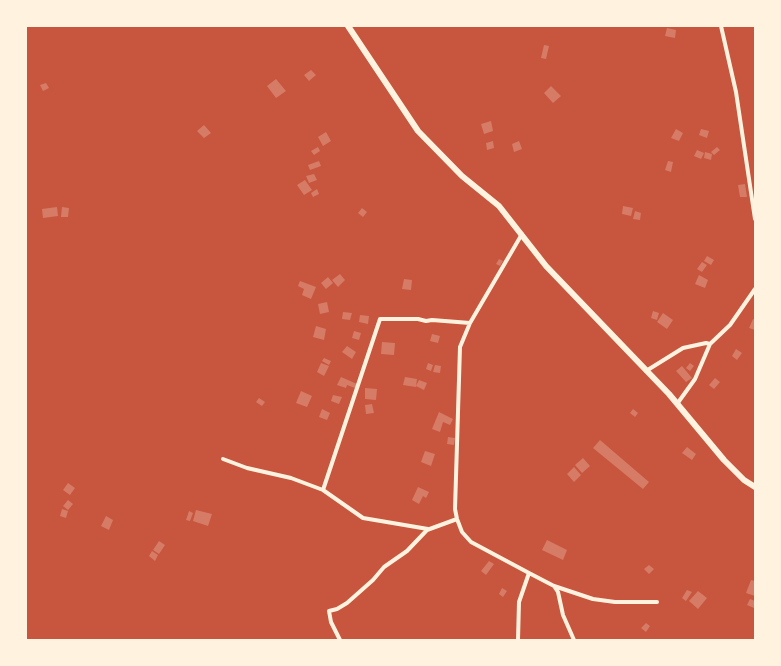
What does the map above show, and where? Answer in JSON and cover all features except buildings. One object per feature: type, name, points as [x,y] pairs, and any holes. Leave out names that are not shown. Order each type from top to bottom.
[{"type":"street","points":[[348,26],[418,131],[462,176],[499,206],[546,266],[676,404],[724,460],[744,480],[755,487]]},
{"type":"street","points":[[721,26],[736,92],[755,219]]},
{"type":"street","points":[[522,234],[470,322],[460,348],[455,509],[457,520],[462,532],[471,542],[554,586],[600,600],[615,602],[657,602]]},
{"type":"street","points":[[676,404],[695,379],[710,344],[730,325],[755,289]]},
{"type":"street","points":[[323,490],[380,320],[418,319],[426,321],[470,322]]},
{"type":"street","points":[[646,372],[683,348],[706,343],[710,344]]},
{"type":"street","points":[[222,459],[247,468],[291,478],[323,490],[363,518],[428,529],[457,520]]},
{"type":"street","points":[[340,640],[328,612],[347,603],[373,580],[384,567],[408,551],[428,529]]},
{"type":"street","points":[[518,640],[519,602],[529,573]]},
{"type":"street","points":[[554,586],[563,615],[574,640]]}]
